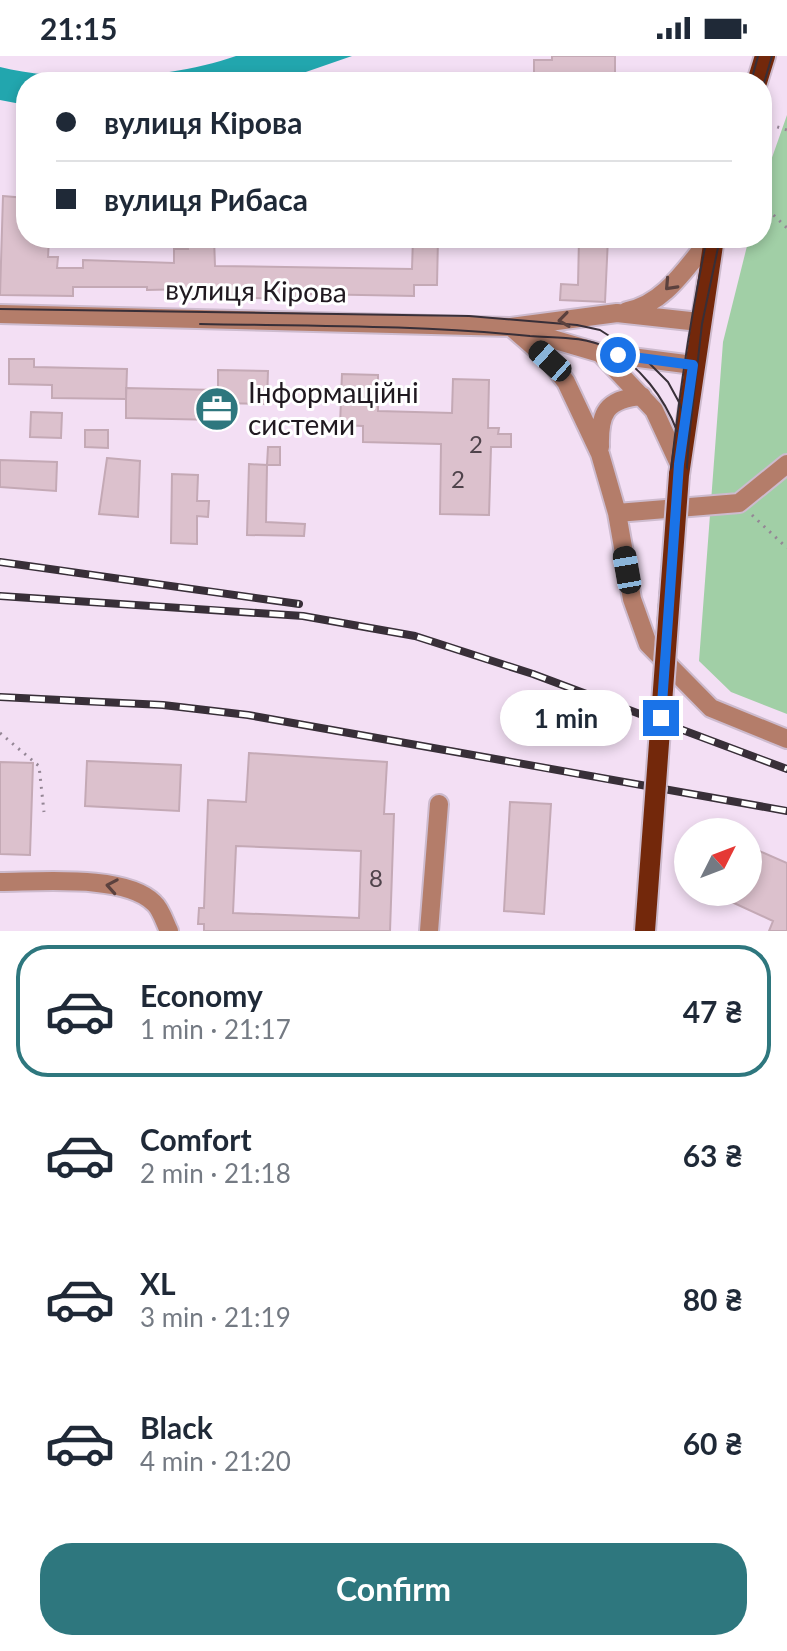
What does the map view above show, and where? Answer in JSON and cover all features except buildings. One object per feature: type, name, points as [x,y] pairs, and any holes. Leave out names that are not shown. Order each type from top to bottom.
[{"type":"main road","points":[[645,931],[679,469],[710,248]]},
{"type":"street","points":[[617,313],[644,307],[659,296],[703,248]]},
{"type":"street","name":"вулиця Кірова","points":[[0,314],[511,327],[617,313],[699,322]]},
{"type":"street","points":[[511,327],[550,361],[566,382],[600,454],[617,513],[632,599],[648,644],[711,708],[787,739]]},
{"type":"street","name":"вулиця Кірова","points":[[511,327],[600,353],[693,365]]},
{"type":"street","points":[[600,353],[654,410],[679,469]]},
{"type":"street","points":[[600,454],[599,424],[604,414],[623,398],[642,396]]},
{"type":"street","points":[[617,513],[739,503],[787,464]]},
{"type":"street","points":[[429,931],[439,804]]},
{"type":"street","points":[[0,882],[99,884],[132,890],[155,903],[169,931]]},
{"type":"path","points":[[772,214],[787,228]]},
{"type":"path","points":[[739,503],[787,548]]},
{"type":"path","points":[[0,733],[39,766],[44,812]]},
{"type":"green space","points":[[787,115],[787,714],[731,692],[699,661],[723,342],[746,248],[772,248],[772,158]]},
{"type":"water","points":[[236,56],[352,56],[306,72],[168,72]]},
{"type":"water","points":[[0,67],[27,72],[16,72],[16,103],[0,100]]},
{"type":"tram line","points":[[754,72],[758,56]]},
{"type":"tram line","points":[[767,72],[772,56]]},
{"type":"tram line","points":[[637,931],[668,496],[691,323],[705,248]]},
{"type":"tram line","points":[[654,931],[689,438],[702,324],[718,248]]},
{"type":"tram line","points":[[0,309],[469,316],[577,325],[600,330],[645,359],[668,382],[680,404],[689,438]]},
{"type":"tram line","points":[[200,324],[406,328],[589,341],[620,355],[640,373],[658,395],[677,431]]},
{"type":"railway","points":[[0,562],[299,604]]},
{"type":"railway","points":[[0,596],[303,616],[415,636],[533,674],[787,769]]},
{"type":"railway","points":[[0,697],[163,705],[248,715],[787,811]]},
{"type":"place","name":"Інформаційні системи","points":[[217,409]]},
{"type":"route","points":[[618,355],[693,365],[679,464],[661,718]]}]
